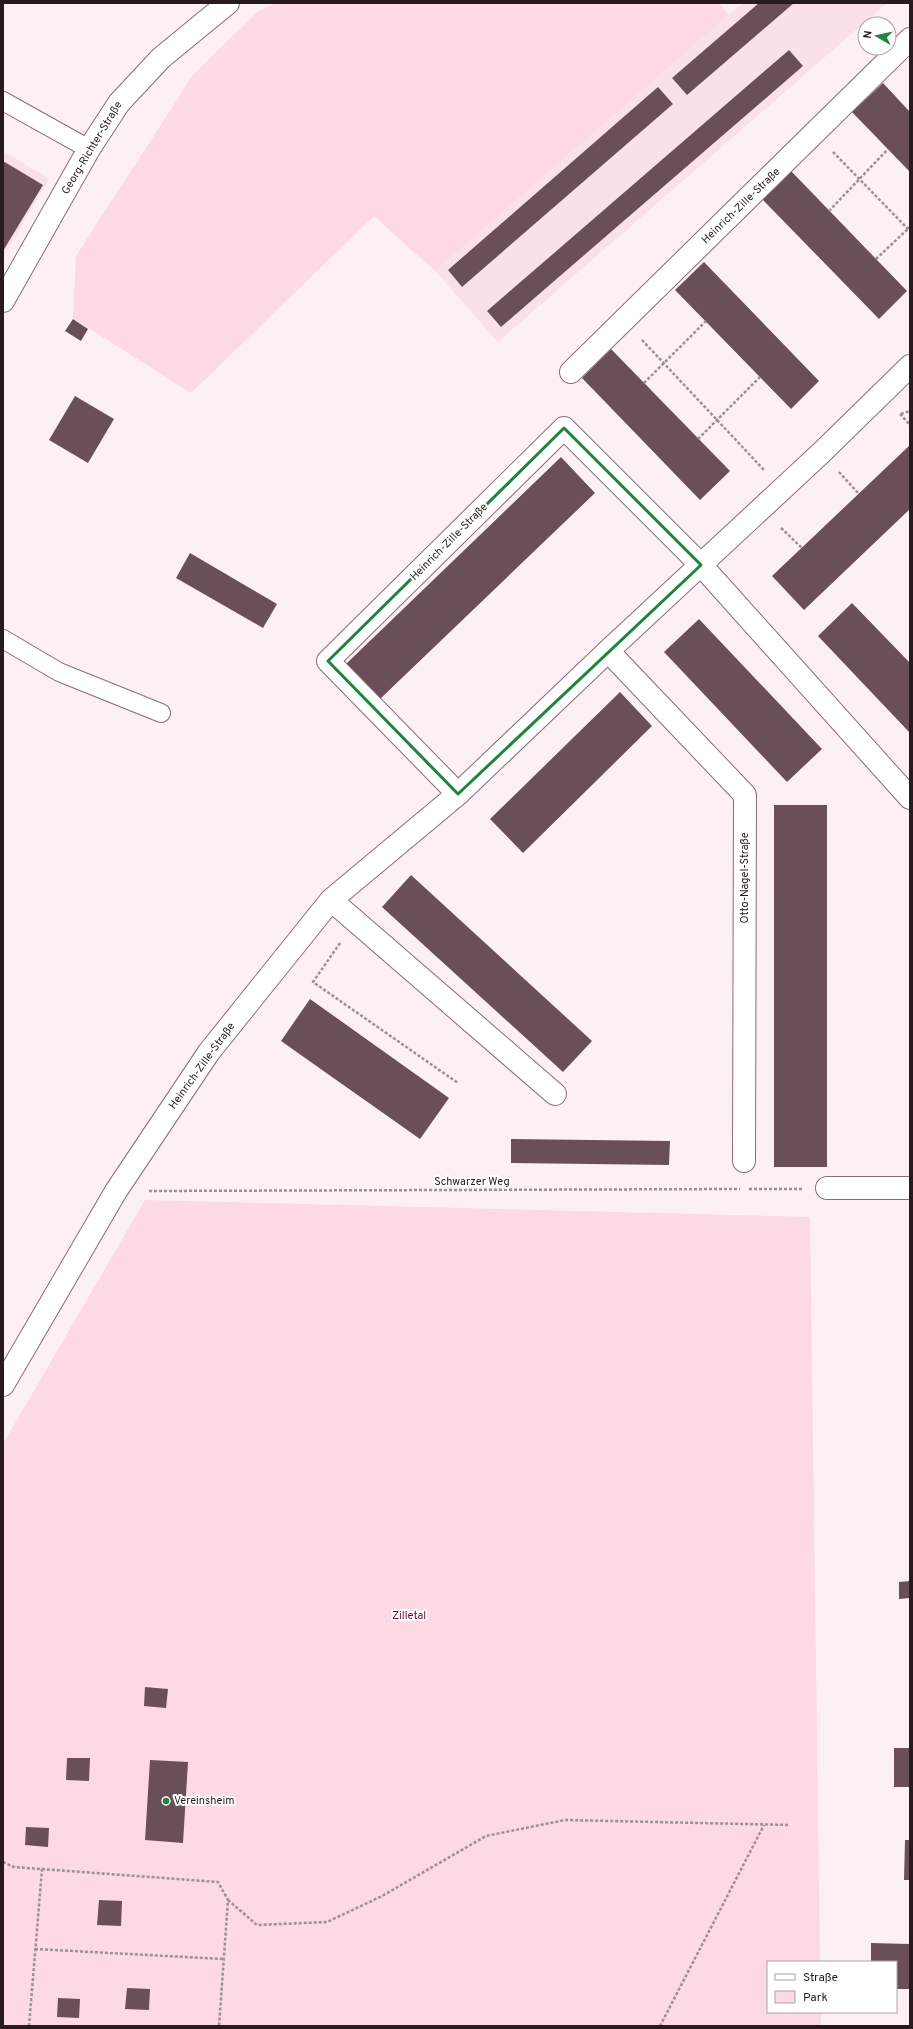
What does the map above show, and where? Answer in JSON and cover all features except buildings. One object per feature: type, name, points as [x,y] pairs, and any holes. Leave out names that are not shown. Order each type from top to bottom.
[{"type":"street","name":"Georg-Richter-Straße","points":[[3,301],[89,149],[119,103],[161,58],[228,3]]},
{"type":"street","name":"Heinrich-Zille-Straße","points":[[571,372],[910,39]]},
{"type":"street","name":"Heinrich-Zille-Straße","points":[[3,1385],[116,1191],[209,1052],[331,900],[458,794],[608,651],[782,490],[910,366]]},
{"type":"street","name":"Heinrich-Zille-Straße","points":[[458,794],[328,661],[564,428],[701,565]]},
{"type":"street","points":[[701,565],[910,798]]},
{"type":"street","name":"Otto-Nagel-Straße","points":[[608,651],[745,795],[744,1161]]},
{"type":"street","points":[[331,900],[555,1094]]},
{"type":"street","points":[[827,1188],[910,1188]]},
{"type":"lane","points":[[3,100],[89,149]]},
{"type":"lane","points":[[3,639],[59,672],[161,713]]},
{"type":"path","points":[[814,133],[909,229],[876,259]]},
{"type":"path","points":[[829,211],[888,149]]},
{"type":"path","points":[[623,321],[782,490]]},
{"type":"path","points":[[644,382],[706,321]]},
{"type":"path","points":[[698,439],[760,377]]},
{"type":"path","points":[[355,921],[313,982],[458,1083]]},
{"type":"path","name":"Schwarzer Weg","points":[[116,1191],[827,1188]]},
{"type":"path","points":[[3,1862],[14,1868],[218,1882],[228,1900],[257,1925],[327,1922],[382,1896],[486,1836],[565,1820],[790,1825]]},
{"type":"path","points":[[660,2026],[764,1825]]},
{"type":"path","points":[[29,2026],[42,1869]]},
{"type":"path","points":[[218,2026],[228,1900]]},
{"type":"path","points":[[35,1950],[223,1959]]},
{"type":"highlighted area","points":[[564,428],[701,565],[458,794],[328,661]]},
{"type":"shaded area","points":[[743,3],[887,3],[872,16],[857,16],[857,29],[498,342],[435,271]]},
{"type":"shaded area","points":[[3,151],[49,179],[3,258]]},
{"type":"green space","points":[[276,3],[719,3],[729,15],[435,271],[374,216],[191,393],[73,318],[76,256],[193,75],[257,12]]},
{"type":"green space","name":"Zilletal","points":[[145,1200],[810,1217],[820,1961],[767,1961],[767,2013],[821,2013],[821,2026],[3,2026],[3,1444]]},
{"type":"place","name":"Vereinsheim","points":[[166,1801]]}]
